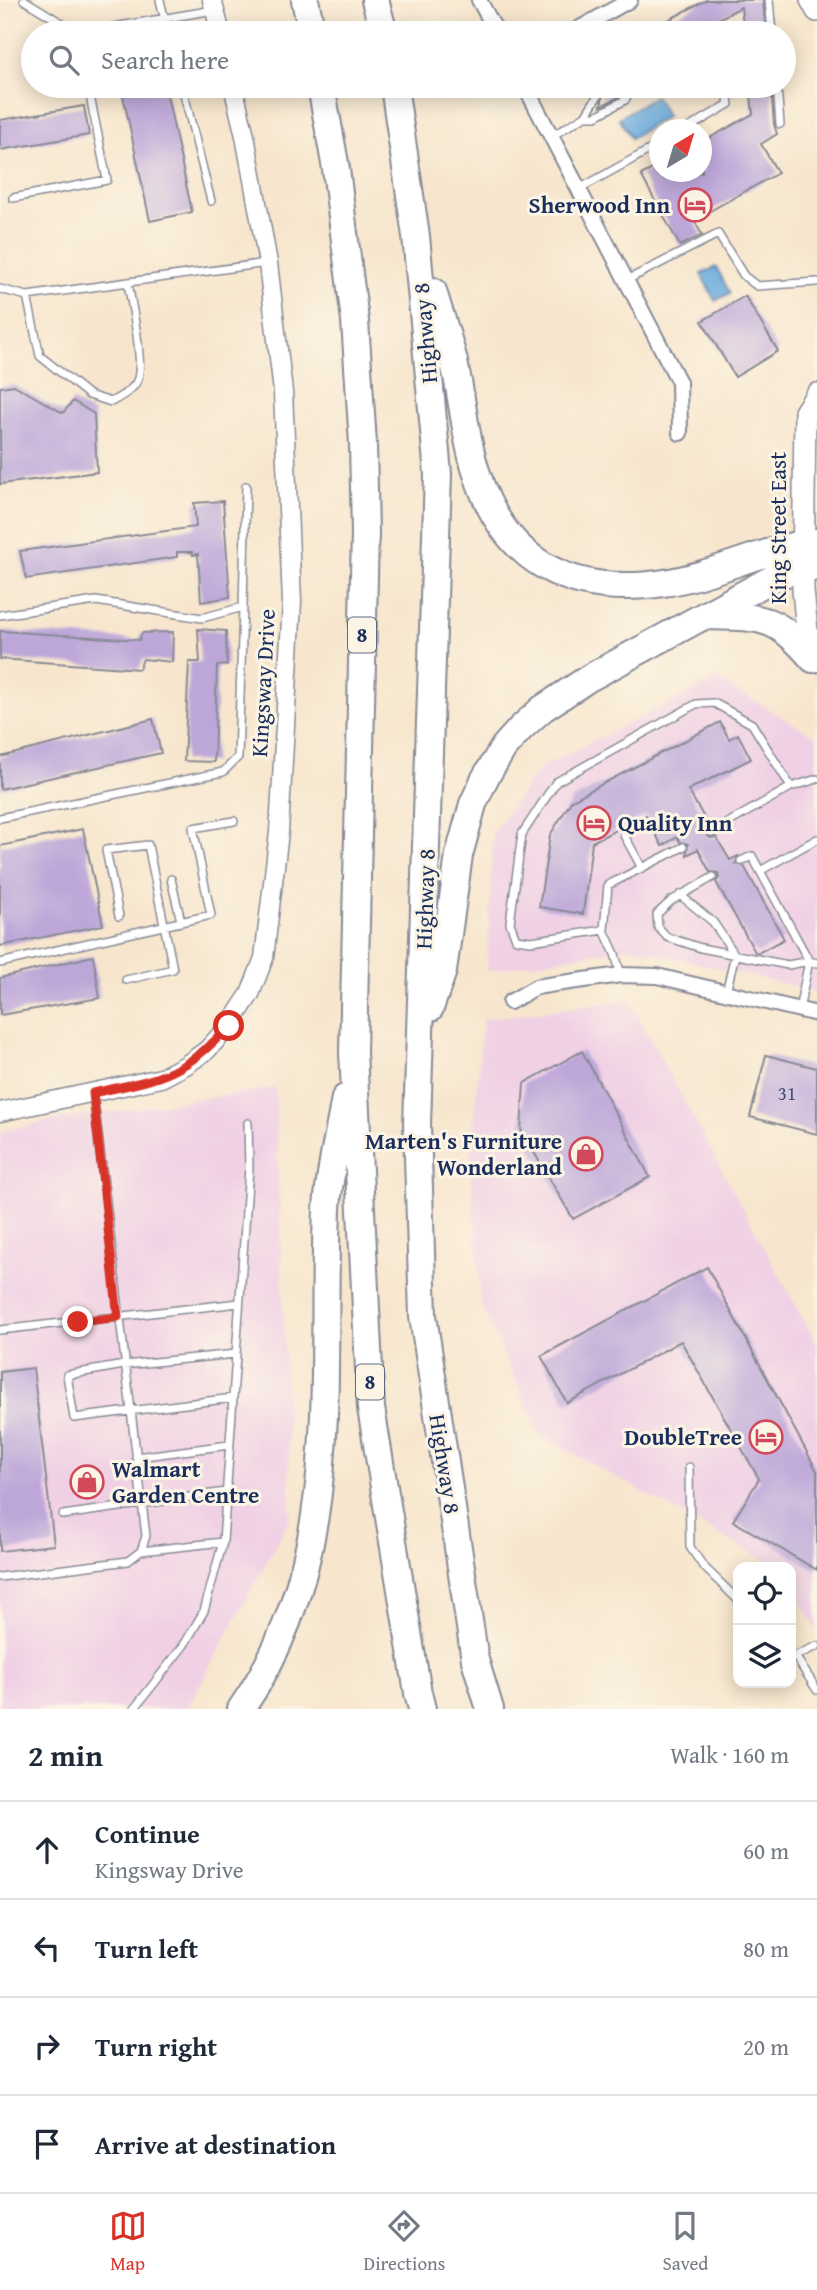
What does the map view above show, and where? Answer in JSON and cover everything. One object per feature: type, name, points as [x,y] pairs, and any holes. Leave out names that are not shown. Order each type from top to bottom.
[{"type":"highway","points":[[305,0],[309,21]]},
{"type":"highway","points":[[375,0],[381,21]]},
{"type":"highway","name":"8","points":[[323,98],[336,169],[355,321],[363,444],[365,533],[353,1052],[371,1408],[422,1709]]},
{"type":"highway","name":"Highway 8","points":[[396,98],[416,236],[438,474],[417,1125],[423,1316],[475,1660],[490,1709]]},
{"type":"highway","points":[[416,236],[455,365],[475,468],[484,496],[511,540],[532,558],[560,575],[591,585],[623,587],[665,583],[810,543]]},
{"type":"highway","points":[[421,1037],[443,971],[459,855],[473,804],[504,747],[520,728],[560,696],[589,678],[781,574],[810,569]]},
{"type":"highway","points":[[704,616],[751,617],[775,624],[793,635],[815,661]]},
{"type":"highway","points":[[241,1709],[257,1686],[292,1615],[317,1515],[324,1437],[327,1206],[353,1052]]},
{"type":"main road","points":[[811,0],[817,11]]},
{"type":"main road","name":"King Street East","points":[[815,661],[804,611],[810,569],[805,412],[817,394]]},
{"type":"street","points":[[479,0],[490,21]]},
{"type":"street","points":[[593,21],[630,0]]},
{"type":"street","name":"Kingsway Drive","points":[[0,1112],[161,1078],[186,1065],[207,1050],[229,1026],[250,994],[264,958],[279,832],[292,602],[283,392],[268,263],[236,98]]},
{"type":"street","points":[[531,98],[679,382],[680,433]]},
{"type":"street","points":[[510,1002],[536,988],[621,975],[657,976],[817,1014]]},
{"type":"lane","points":[[24,0],[58,21]]},
{"type":"lane","points":[[160,0],[165,21]]},
{"type":"lane","points":[[769,0],[771,21]]},
{"type":"lane","points":[[147,21],[214,5]]},
{"type":"lane","points":[[13,198],[107,180],[90,98]]},
{"type":"lane","points":[[185,98],[211,201]]},
{"type":"lane","points":[[551,136],[585,116],[596,98]]},
{"type":"lane","points":[[585,116],[596,116],[626,98]]},
{"type":"lane","points":[[704,119],[729,104],[728,98]]},
{"type":"lane","points":[[778,98],[780,124]]},
{"type":"lane","points":[[579,190],[649,150]]},
{"type":"lane","points":[[626,281],[718,234],[744,276],[757,286],[817,282]]},
{"type":"lane","points":[[0,289],[27,296],[268,263]]},
{"type":"lane","points":[[27,296],[40,356],[89,395],[111,402],[123,396],[136,383],[140,366],[128,282]]},
{"type":"lane","points":[[0,818],[223,772],[238,757],[246,486]]},
{"type":"lane","points":[[0,615],[96,601],[202,618],[243,607]]},
{"type":"lane","points":[[604,930],[531,941],[516,939],[510,923],[522,834],[556,782],[696,704],[714,703],[752,724],[791,787]]},
{"type":"lane","points":[[712,832],[791,787],[817,779]]},
{"type":"lane","points":[[0,963],[211,915],[193,828],[234,821]]},
{"type":"lane","points":[[624,835],[642,868]]},
{"type":"lane","points":[[760,871],[817,839]]},
{"type":"lane","points":[[119,916],[107,850],[148,845],[173,969],[126,980]]},
{"type":"lane","points":[[621,975],[604,930],[608,885],[683,847]]},
{"type":"lane","points":[[741,861],[752,856],[813,962],[799,1010]]},
{"type":"lane","points":[[713,877],[681,895],[657,914],[659,927],[667,937],[701,948],[788,965],[813,962]]},
{"type":"lane","points":[[171,879],[181,921]]},
{"type":"lane","points":[[681,895],[713,922],[735,955],[726,993]]},
{"type":"lane","points":[[93,1093],[146,1536],[141,1551]]},
{"type":"lane","points":[[134,1709],[184,1645],[204,1611],[223,1542],[249,1168],[248,1124]]},
{"type":"lane","points":[[0,1331],[239,1303]]},
{"type":"lane","points":[[233,1398],[74,1418],[67,1375],[124,1365],[236,1354]]},
{"type":"lane","points":[[136,1457],[229,1445]]},
{"type":"lane","points":[[689,1467],[690,1547],[703,1566],[733,1596]]},
{"type":"lane","points":[[63,1515],[226,1492]]},
{"type":"lane","points":[[0,1577],[128,1561],[141,1551],[223,1542]]},
{"type":"lane","points":[[796,1653],[817,1646]]},
{"type":"lane","points":[[796,1658],[817,1690]]},
{"type":"shaded area","points":[[716,679],[817,737],[817,992],[631,947],[487,971],[493,832],[540,768]]},
{"type":"shaded area","points":[[629,1000],[817,1344],[817,1630],[796,1592],[796,1562],[768,1562],[540,1435],[481,1306],[470,1163],[483,1019]]},
{"type":"shaded area","points":[[275,1088],[291,1516],[187,1709],[0,1709],[0,1132],[48,1121]]},
{"type":"water","points":[[652,98],[656,98],[667,116],[662,119],[649,119],[649,127],[631,138],[619,118]]},
{"type":"water","points":[[716,267],[730,293],[715,301],[701,274]]},
{"type":"building","points":[[706,0],[763,0],[765,21],[743,21],[741,7],[715,21],[667,21]]},
{"type":"building","points":[[124,98],[168,98],[192,212],[150,221]]},
{"type":"building","points":[[602,98],[617,98],[601,106]]},
{"type":"building","points":[[751,98],[772,98],[777,134],[761,144],[778,173],[694,220],[702,235],[680,246],[641,175],[649,171],[649,182],[712,182],[712,137],[753,114]]},
{"type":"building","points":[[84,106],[89,135],[0,150],[0,120]]},
{"type":"building","points":[[745,296],[778,351],[735,377],[702,321]]},
{"type":"building","points":[[14,385],[63,413],[73,401],[94,414],[97,472],[0,484],[0,387]]},
{"type":"building","points":[[223,501],[230,597],[201,602],[198,554],[193,555],[192,552],[177,552],[177,557],[26,579],[20,551],[196,527],[194,503]]},
{"type":"building","points":[[198,629],[226,631],[227,665],[217,666],[214,762],[184,761],[189,662],[200,662]]},
{"type":"building","points":[[0,631],[139,640],[142,633],[173,632],[172,662],[143,659],[139,669],[0,659]]},
{"type":"building","points":[[153,719],[161,753],[0,789],[0,757]]},
{"type":"building","name":"Quality Inn","points":[[720,722],[729,739],[738,734],[751,759],[688,790],[709,826],[707,836],[716,837],[730,860],[738,856],[736,864],[744,866],[784,939],[758,953],[755,952],[716,882],[718,873],[710,872],[698,849],[687,855],[688,844],[680,842],[677,837],[662,846],[646,815],[592,842],[583,914],[539,907],[550,835],[572,800]]},
{"type":"building","points":[[83,829],[103,925],[0,946],[0,846]]},
{"type":"building","points":[[93,956],[100,998],[0,1015],[0,978]]},
{"type":"building","name":"Marten's Furniture Wonderland","points":[[582,1051],[650,1177],[573,1219],[521,1130],[524,1083]]},
{"type":"building","points":[[766,1055],[817,1068],[817,1134],[750,1117]]},
{"type":"building","name":"DoubleTree","points":[[707,1267],[817,1471],[817,1570],[733,1521],[759,1479],[681,1341],[567,1403],[541,1356]]},
{"type":"building","points":[[33,1368],[54,1545],[0,1551],[0,1372]]},
{"type":"place","name":"Sherwood Inn","points":[[695,205]]},
{"type":"place","name":"Quality Inn","points":[[594,823]]},
{"type":"place","name":"Marten's Furniture Wonderland","points":[[586,1154]]},
{"type":"place","name":"DoubleTree","points":[[766,1437]]},
{"type":"place","name":"Walmart Garden Centre","points":[[87,1482]]},
{"type":"route","points":[[78,1322],[118,1317],[93,1093],[161,1078],[207,1050],[229,1026]]}]
